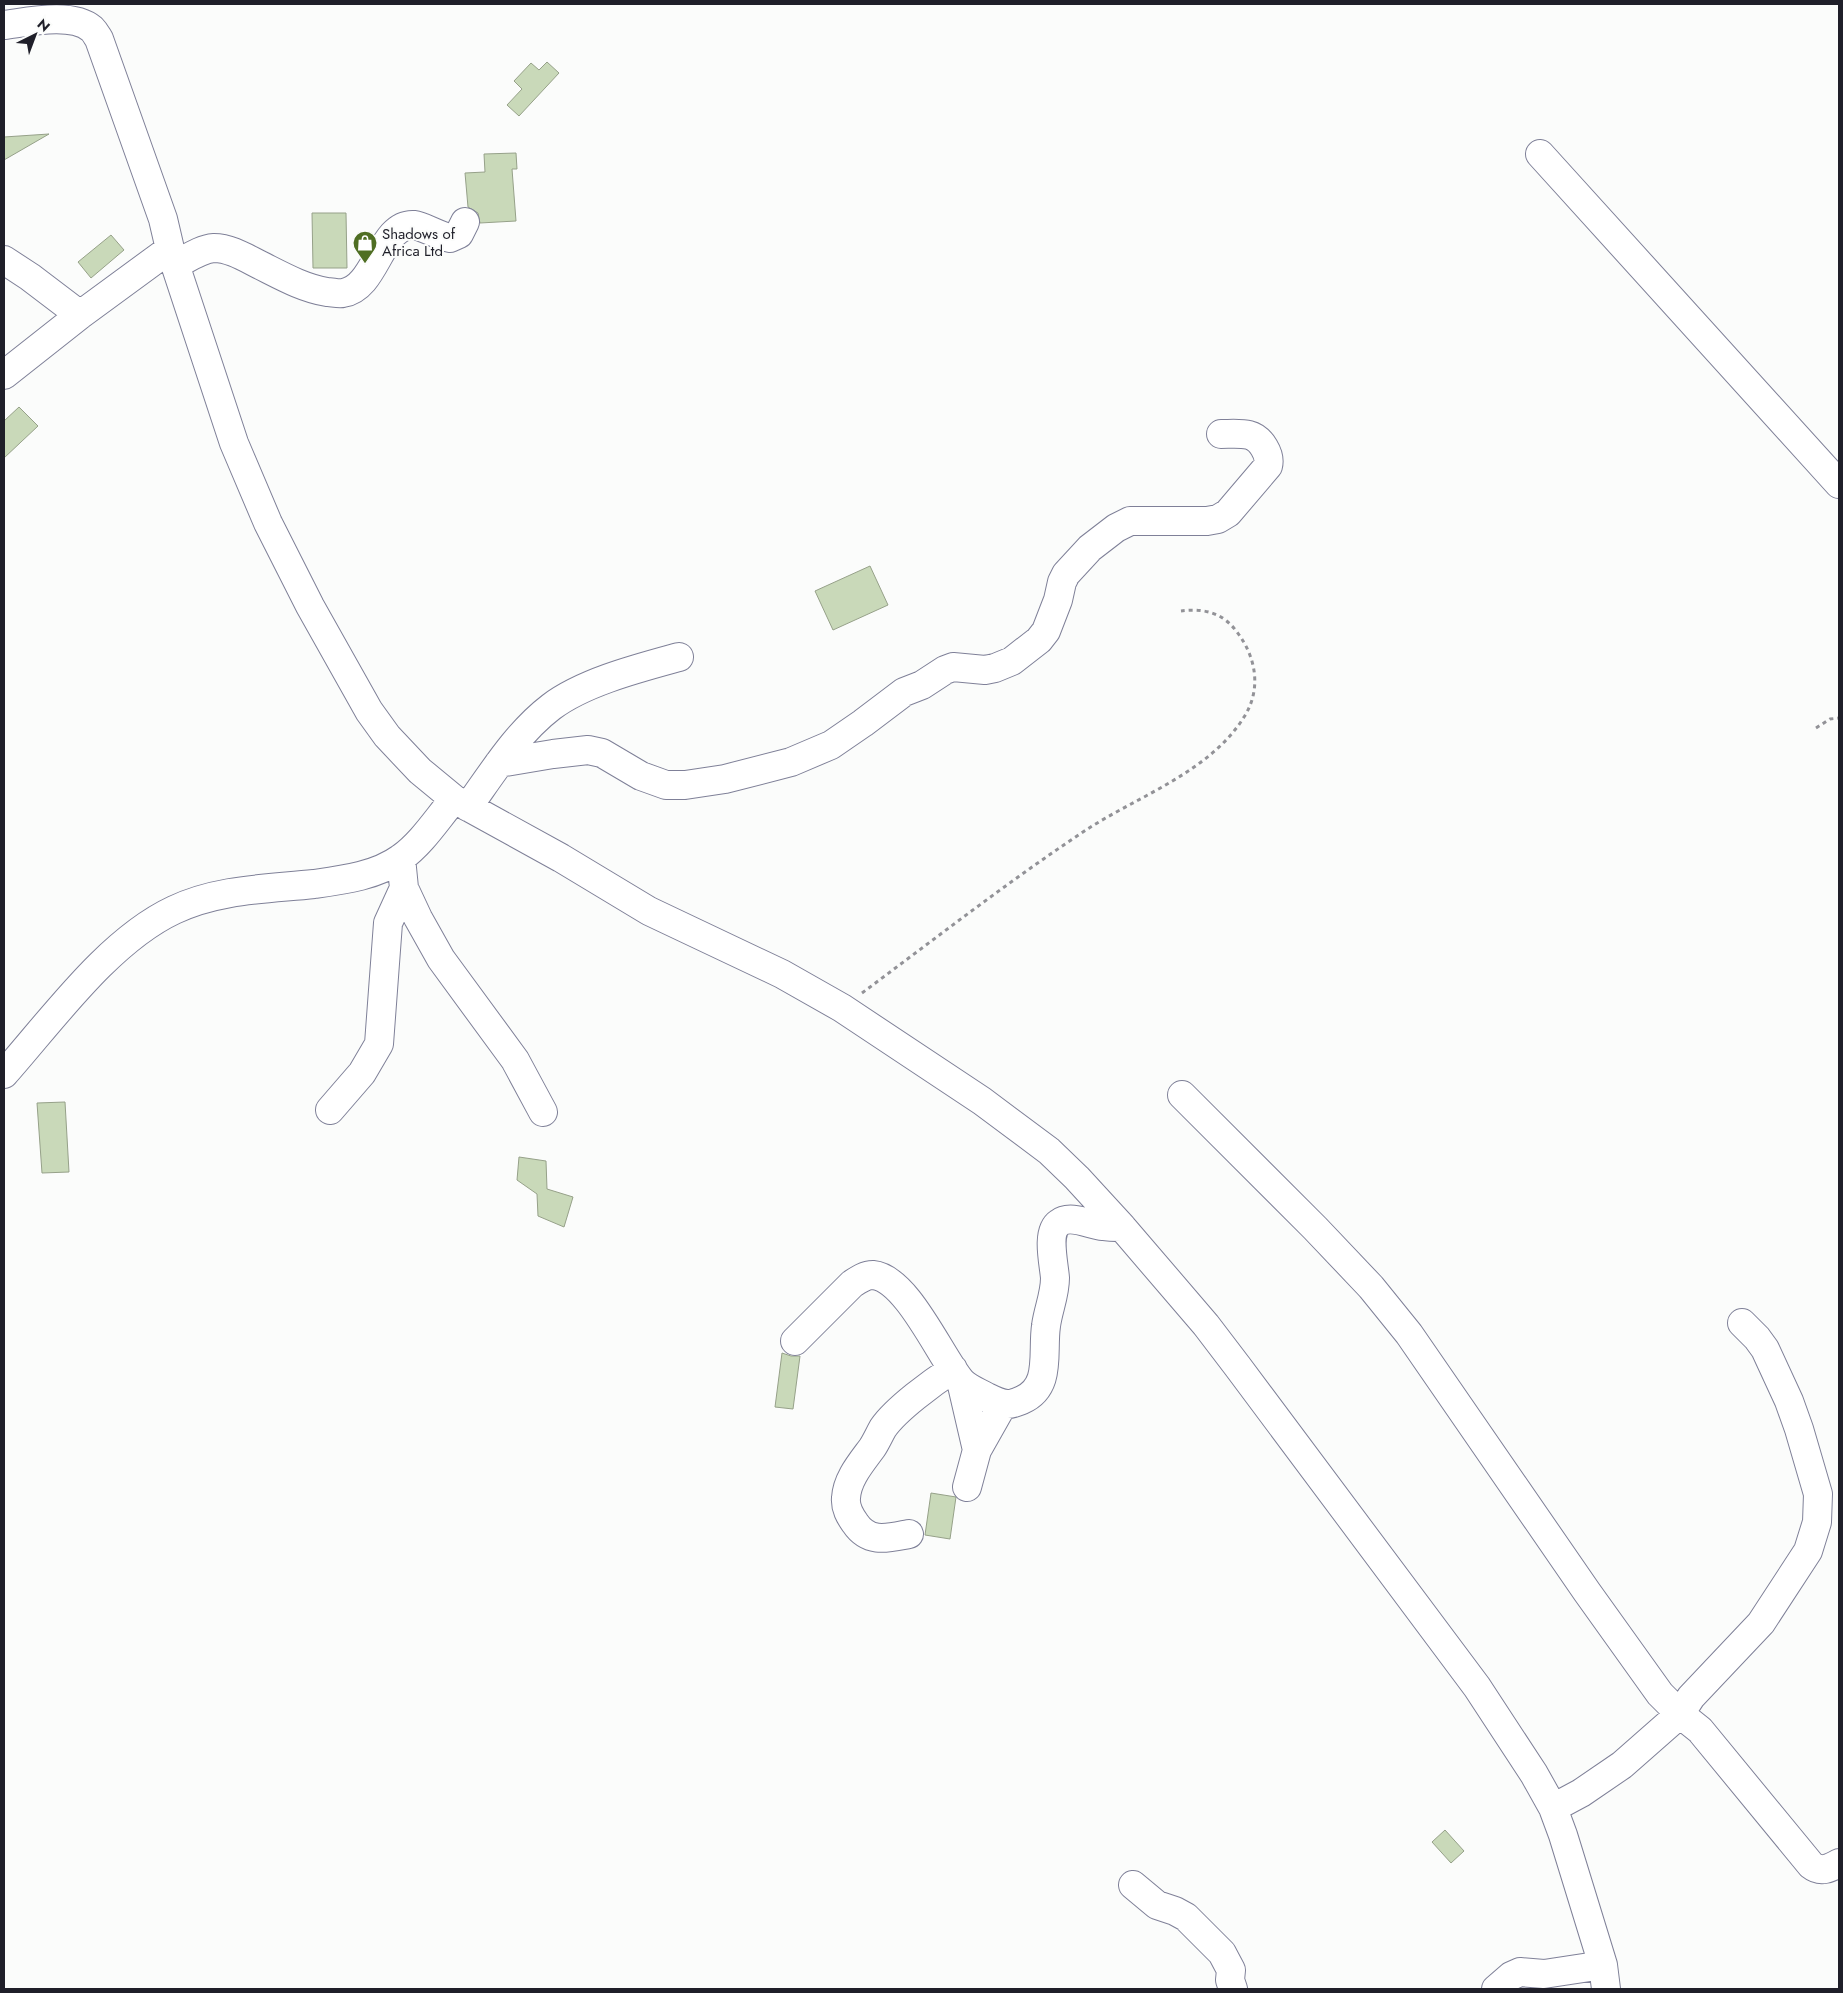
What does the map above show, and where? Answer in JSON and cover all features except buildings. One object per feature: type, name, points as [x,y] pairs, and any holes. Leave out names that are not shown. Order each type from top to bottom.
[{"type":"street","points":[[4,25],[51,19],[75,21],[92,29],[99,39],[163,219],[173,257],[234,443],[268,523],[310,606],[357,691],[383,730],[420,771],[461,803],[561,858],[649,911],[782,974],[842,1008],[982,1101],[1049,1151],[1122,1227],[1206,1326],[1367,1537],[1477,1687],[1534,1774],[1553,1808],[1563,1835],[1604,1977],[1520,1972],[1511,1976],[1496,1989]]},
{"type":"street","points":[[1540,154],[1839,484]]},
{"type":"street","points":[[4,375],[80,315],[173,257],[214,248],[234,252],[314,290],[342,294],[354,289],[369,273],[396,231],[405,226],[415,225],[450,238],[459,234],[465,222]]},
{"type":"street","points":[[4,260],[80,315]]},
{"type":"street","points":[[499,763],[588,750],[602,753],[641,776],[666,785],[685,785],[725,779],[791,762],[831,745],[864,723],[904,692],[922,685],[945,670],[953,667],[985,670],[1012,661],[1033,645],[1046,631],[1066,574],[1090,548],[1116,528],[1130,521],[1207,521],[1218,519],[1228,513],[1268,466],[1270,459],[1267,450],[1250,435],[1221,434]]},
{"type":"street","points":[[4,1074],[79,988],[114,952],[150,922],[176,909],[220,895],[335,881],[373,873],[401,858],[461,803],[499,763],[532,724],[552,706],[573,694],[625,671],[678,657]]},
{"type":"street","points":[[401,858],[404,888],[441,958],[515,1060],[543,1112]]},
{"type":"street","points":[[330,1110],[362,1073],[379,1044],[388,922],[404,888]]},
{"type":"street","points":[[1182,1096],[1315,1228],[1371,1287],[1409,1334],[1587,1592],[1660,1694],[1700,1730],[1815,1868],[1824,1870],[1839,1863]]},
{"type":"street","points":[[795,1341],[852,1284],[859,1279],[873,1275],[888,1280],[904,1298],[920,1318],[957,1375],[975,1391],[1003,1404],[1014,1403],[1031,1396],[1038,1389],[1043,1378],[1044,1338],[1054,1283],[1052,1238],[1056,1225],[1061,1221],[1070,1220],[1122,1227]]},
{"type":"street","points":[[1553,1808],[1582,1793],[1622,1765],[1680,1714],[1691,1697],[1761,1623],[1808,1551],[1817,1522],[1818,1494],[1789,1401],[1765,1349],[1742,1323]]},
{"type":"street","points":[[957,1375],[977,1450]]},
{"type":"street","points":[[910,1534],[882,1540],[869,1537],[857,1527],[848,1513],[845,1500],[848,1487],[858,1466],[884,1427],[903,1408],[940,1377],[957,1375]]},
{"type":"street","points":[[967,1487],[977,1450],[1003,1404]]},
{"type":"street","points":[[1133,1885],[1157,1905],[1186,1917],[1216,1947],[1229,1962],[1232,1970],[1230,1980],[1233,1989]]},
{"type":"path","points":[[842,1008],[969,913],[1086,830],[1202,762],[1234,732],[1245,716],[1252,700],[1254,663],[1251,655],[1233,626],[1218,614],[1200,610],[1181,612]]},
{"type":"path","points":[[1816,728],[1830,719],[1839,718]]},
{"type":"place","name":"Shadows of Africa Ltd","points":[[365,264]]}]
